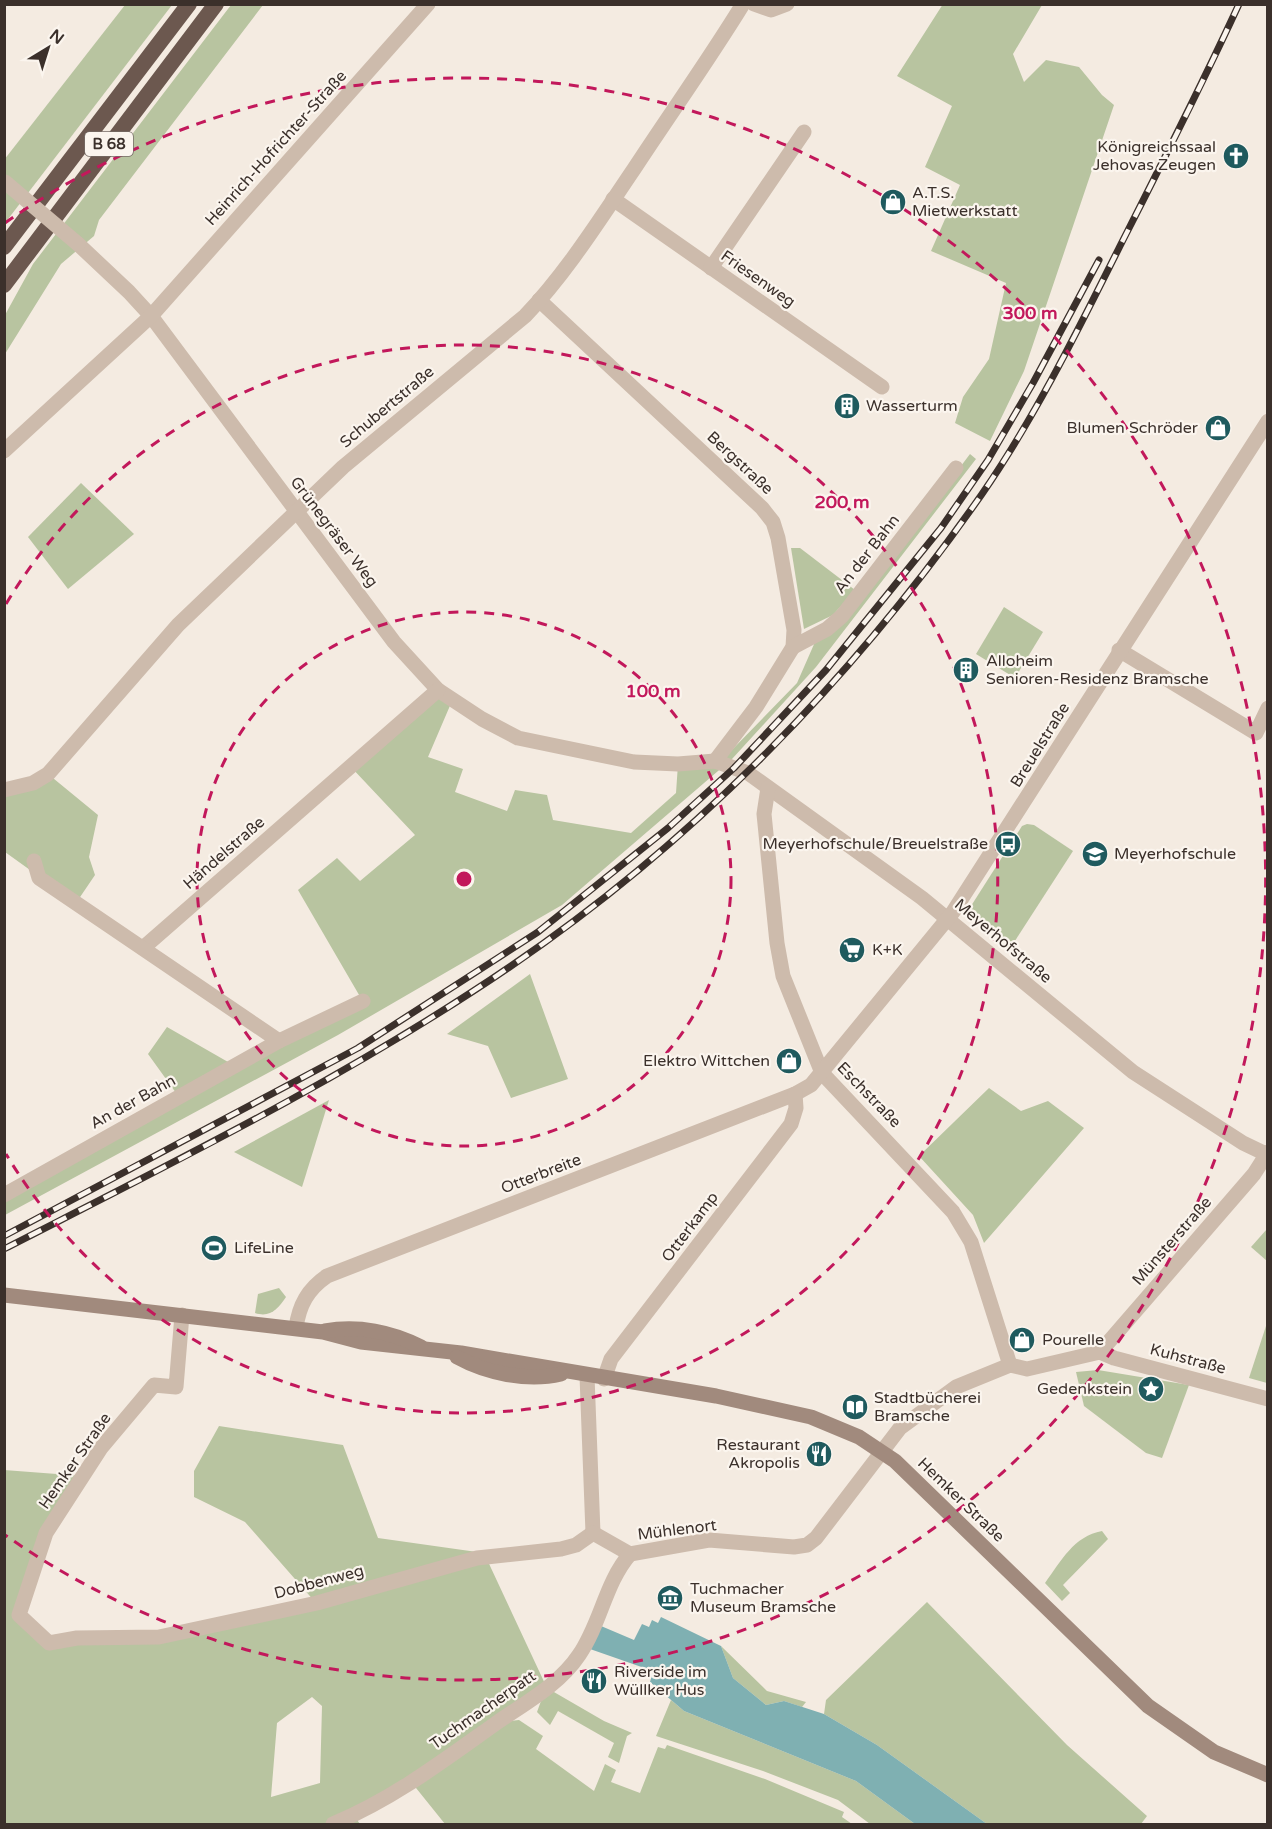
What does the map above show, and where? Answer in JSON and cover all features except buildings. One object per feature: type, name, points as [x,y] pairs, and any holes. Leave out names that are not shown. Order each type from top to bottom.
[{"type":"highway","name":"B 68","points":[[4,247],[189,4]]},
{"type":"highway","name":"B 68","points":[[4,285],[216,4]]},
{"type":"main road","name":"Hemker Straße","points":[[4,1295],[323,1332],[361,1342],[449,1352],[787,1410],[836,1426],[882,1451],[895,1461],[1148,1706],[1214,1752],[1268,1775]]},
{"type":"street","name":"Heinrich-Hofrichter-Straße","points":[[4,451],[151,316],[428,4]]},
{"type":"street","name":"Schubertstraße","points":[[4,790],[33,783],[48,774],[178,625],[343,467],[539,300],[552,286],[613,199],[743,4]]},
{"type":"street","points":[[754,4],[771,10],[787,4]]},
{"type":"street","points":[[711,268],[804,132]]},
{"type":"street","name":"Grünegräser Weg","points":[[5,182],[78,244],[129,291],[151,316],[394,642],[438,690],[482,719],[518,738],[541,745],[634,762],[678,764],[715,761]]},
{"type":"street","name":"Friesenweg","points":[[613,199],[882,387]]},
{"type":"street","name":"Bergstraße","points":[[539,300],[762,508],[773,522],[778,537],[794,630],[793,647]]},
{"type":"street","name":"Breuelstraße","points":[[822,1073],[948,919],[1268,421]]},
{"type":"street","name":"An der Bahn","points":[[793,647],[827,629],[842,616],[956,468]]},
{"type":"street","points":[[715,761],[756,707],[793,647]]},
{"type":"street","points":[[1119,650],[1256,733],[1268,708]]},
{"type":"street","name":"Händelstraße","points":[[143,948],[438,690]]},
{"type":"street","name":"Meyerhofstraße","points":[[715,761],[748,773],[948,919],[1133,1072],[1243,1143],[1267,1154]]},
{"type":"street","name":"Eschstraße","points":[[768,788],[764,814],[777,943],[783,976],[822,1073],[953,1212],[971,1242],[1010,1365]]},
{"type":"street","points":[[34,861],[39,878],[279,1041]]},
{"type":"street","name":"An der Bahn","points":[[4,1196],[279,1041],[363,1001]]},
{"type":"street","name":"Otterbreite","points":[[296,1328],[298,1313],[306,1296],[315,1284],[327,1276],[795,1094],[811,1085],[822,1073]]},
{"type":"street","name":"Otterkamp","points":[[604,1379],[611,1359],[791,1124],[796,1108],[795,1094]]},
{"type":"street","name":"Münsterstraße","points":[[1100,1352],[1254,1174],[1267,1154]]},
{"type":"street","name":"Hemker Straße","points":[[49,1643],[19,1615],[46,1533],[101,1448],[154,1385],[176,1387],[182,1315]]},
{"type":"street","points":[[882,1451],[900,1428],[956,1387],[1010,1365],[1027,1369],[1100,1352]]},
{"type":"street","name":"Kuhstraße","points":[[1100,1352],[1113,1358],[1268,1399]]},
{"type":"street","points":[[587,1376],[593,1533]]},
{"type":"street","name":"Mühlenort","points":[[593,1533],[630,1554],[710,1540],[794,1547],[807,1545],[816,1538],[882,1451]]},
{"type":"street","name":"Dobbenweg","points":[[49,1643],[77,1638],[159,1637],[316,1603],[477,1558],[561,1549],[576,1545],[593,1533]]},
{"type":"street","name":"Tuchmacherpatt","points":[[333,1824],[412,1783],[547,1688],[578,1656],[590,1636],[619,1567],[630,1554]]},
{"type":"green space","points":[[943,4],[1042,5],[1013,54],[1024,82],[1046,60],[1079,67],[1102,95],[1114,105],[1024,371],[990,441],[955,423],[963,397],[989,359],[1006,283],[931,251],[960,185],[925,167],[952,106],[897,76]]},
{"type":"green space","points":[[125,5],[172,5],[5,223],[4,160]]},
{"type":"green space","points":[[231,5],[263,5],[99,220],[94,236],[61,264],[5,354],[5,315],[33,264]]},
{"type":"green space","points":[[970,454],[976,459],[816,667],[732,759],[562,905],[338,1035],[5,1215],[5,1195],[179,1097],[148,1054],[167,1027],[235,1066],[362,1000],[298,890],[337,858],[360,881],[415,835],[350,766],[438,690],[452,701],[428,757],[463,769],[455,792],[507,811],[515,790],[547,795],[553,820],[631,833],[676,793],[678,764],[726,756],[797,683],[815,642],[842,624]]},
{"type":"green space","points":[[81,483],[134,534],[68,589],[28,537]]},
{"type":"green space","points":[[791,548],[800,548],[855,590],[833,615],[804,629]]},
{"type":"green space","points":[[1004,607],[1043,632],[1015,678],[976,654]]},
{"type":"green space","points":[[48,774],[98,815],[89,857],[95,875],[76,903],[5,852],[4,790]]},
{"type":"green space","points":[[1034,825],[1073,851],[1011,947],[973,915],[971,906],[1022,826]]},
{"type":"green space","points":[[530,974],[568,1079],[511,1098],[488,1046],[447,1034]]},
{"type":"green space","points":[[989,1088],[1021,1111],[1048,1101],[1084,1128],[984,1243],[973,1215],[919,1156]]},
{"type":"green space","points":[[329,1100],[302,1187],[234,1152]]},
{"type":"green space","points":[[1267,1229],[1267,1261],[1251,1247]]},
{"type":"green space","points":[[279,1288],[286,1297],[280,1305],[269,1313],[255,1313],[258,1294]]},
{"type":"green space","points":[[1267,1323],[1268,1383],[1249,1378]]},
{"type":"green space","points":[[1098,1370],[1189,1385],[1162,1458],[1146,1453],[1084,1406],[1076,1372]]},
{"type":"green space","points":[[219,1426],[343,1445],[378,1538],[484,1553],[547,1688],[604,1721],[632,1733],[627,1736],[619,1763],[608,1757],[614,1743],[558,1711],[550,1725],[537,1712],[541,1701],[510,1721],[519,1720],[543,1736],[536,1749],[594,1791],[605,1764],[616,1770],[611,1782],[640,1793],[658,1747],[665,1749],[667,1745],[765,1779],[844,1812],[842,1817],[852,1824],[445,1824],[412,1783],[354,1816],[360,1824],[5,1824],[4,1470],[83,1476],[46,1533],[19,1615],[49,1643],[159,1637],[316,1603],[245,1522],[194,1497],[194,1471]],"holes":[[[312,1697],[322,1706],[320,1783],[271,1797],[277,1723]]]},
{"type":"green space","points":[[1102,1531],[1108,1539],[1063,1585],[1070,1593],[1062,1601],[1045,1583],[1076,1544]]},
{"type":"green space","points":[[927,1602],[1067,1745],[1147,1816],[1141,1824],[987,1824],[877,1745],[824,1714],[826,1700]]},
{"type":"green space","points":[[721,1646],[767,1691],[806,1702],[802,1707],[784,1701],[766,1705],[733,1678]]},
{"type":"green space","points":[[671,1700],[684,1711],[856,1781],[915,1824],[870,1824],[838,1800],[763,1771],[656,1736]]},
{"type":"water","points":[[661,1617],[721,1646],[733,1678],[766,1705],[784,1701],[824,1714],[877,1745],[987,1824],[915,1824],[856,1781],[684,1711],[650,1682],[653,1671],[590,1649],[601,1626],[634,1640],[642,1624],[649,1627],[652,1620],[658,1623]]},
{"type":"railway","points":[[4,1249],[262,1115],[326,1080],[450,1006],[579,917],[645,865],[708,810],[768,751],[826,691],[933,562],[982,494],[1020,435],[1071,342],[1180,127],[1239,4]]},
{"type":"railway","points":[[4,1236],[358,1048],[538,932],[668,828],[734,768],[826,670],[941,528],[988,460],[1033,383],[1099,260]]},
{"type":"place","name":"Königreichssaal Jehovas Zeugen","points":[[1236,156]]},
{"type":"place","name":"A.T.S. Mietwerkstatt","points":[[893,202]]},
{"type":"place","name":"Wasserturm","points":[[847,406]]},
{"type":"place","name":"Blumen Schröder","points":[[1218,428]]},
{"type":"place","name":"Alloheim Senioren-Residenz Bramsche","points":[[966,670]]},
{"type":"place","name":"Meyerhofschule/Breuelstraße","points":[[1008,844]]},
{"type":"place","name":"Meyerhofschule","points":[[1095,854]]},
{"type":"place","name":"K+K","points":[[852,950]]},
{"type":"place","name":"Elektro Wittchen","points":[[789,1061]]},
{"type":"place","name":"LifeLine","points":[[214,1248]]},
{"type":"place","name":"Pourelle","points":[[1022,1340]]},
{"type":"place","name":"Gedenkstein","points":[[1151,1389]]},
{"type":"place","name":"Stadtbücherei Bramsche","points":[[855,1407]]},
{"type":"place","name":"Restaurant Akropolis","points":[[819,1454]]},
{"type":"place","name":"Tuchmacher Museum Bramsche","points":[[670,1598]]},
{"type":"place","name":"Riverside im Wüllker Hus","points":[[594,1681]]}]
